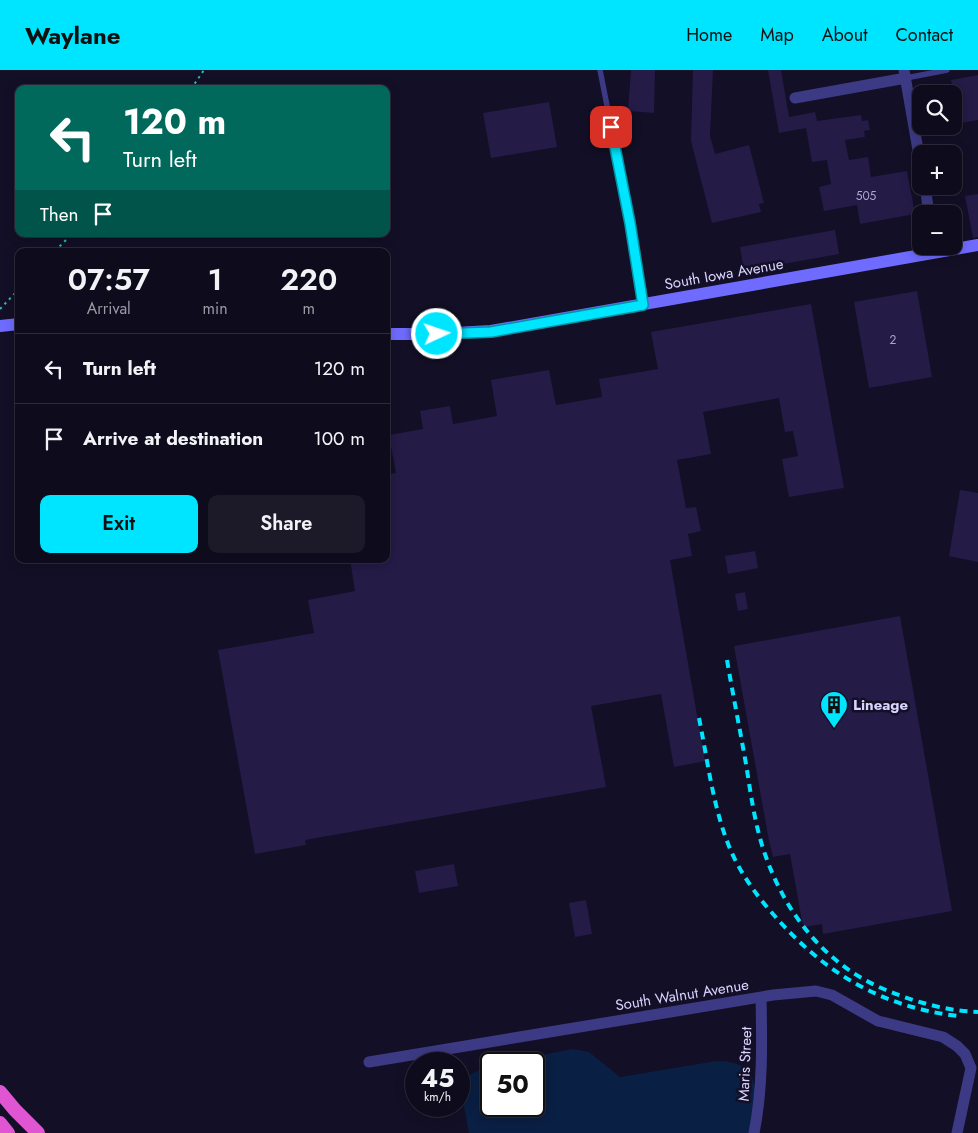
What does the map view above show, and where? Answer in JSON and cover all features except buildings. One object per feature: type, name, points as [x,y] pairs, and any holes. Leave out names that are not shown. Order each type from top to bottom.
[{"type":"highway","points":[[0,1092],[38,1133]]},
{"type":"highway","points":[[0,1123],[8,1133]]},
{"type":"main road","name":"South Iowa Avenue","points":[[962,248],[978,246]]},
{"type":"main road","name":"South Iowa Avenue","points":[[390,334],[491,332],[912,255]]},
{"type":"main road","points":[[0,326],[15,324]]},
{"type":"street","points":[[794,98],[905,74],[917,145]]},
{"type":"street","name":"South Walnut Avenue","points":[[369,1062],[761,997],[816,991],[832,995],[878,1021],[944,1037],[966,1054],[970,1060],[974,1076]]},
{"type":"street","name":"Maris Street","points":[[754,1133],[758,1115],[762,1066],[761,997]]},
{"type":"street","points":[[957,1133],[974,1076]]},
{"type":"lane","points":[[600,70],[630,223],[643,305]]},
{"type":"lane","points":[[905,74],[947,70]]},
{"type":"path","points":[[194,85],[204,70]]},
{"type":"path","points":[[58,248],[69,237]]},
{"type":"path","points":[[0,309],[15,294]]},
{"type":"water","points":[[573,1049],[589,1052],[620,1077],[716,1061],[744,1067],[750,1074],[755,1094],[750,1133],[469,1133],[466,1117],[470,1117],[470,1075],[480,1070],[480,1117],[545,1117],[545,1054]]},
{"type":"railway","points":[[727,660],[759,834],[775,879],[798,919],[828,953],[865,980],[920,1002],[943,1008],[978,1012]]},
{"type":"railway","points":[[699,718],[720,819],[731,851],[744,876],[773,914],[812,953],[855,983],[879,995],[904,1004],[958,1016]]},
{"type":"place","name":"Lineage","points":[[834,729]]},
{"type":"route","points":[[437,334],[491,332],[643,305],[630,223],[611,127]]}]
